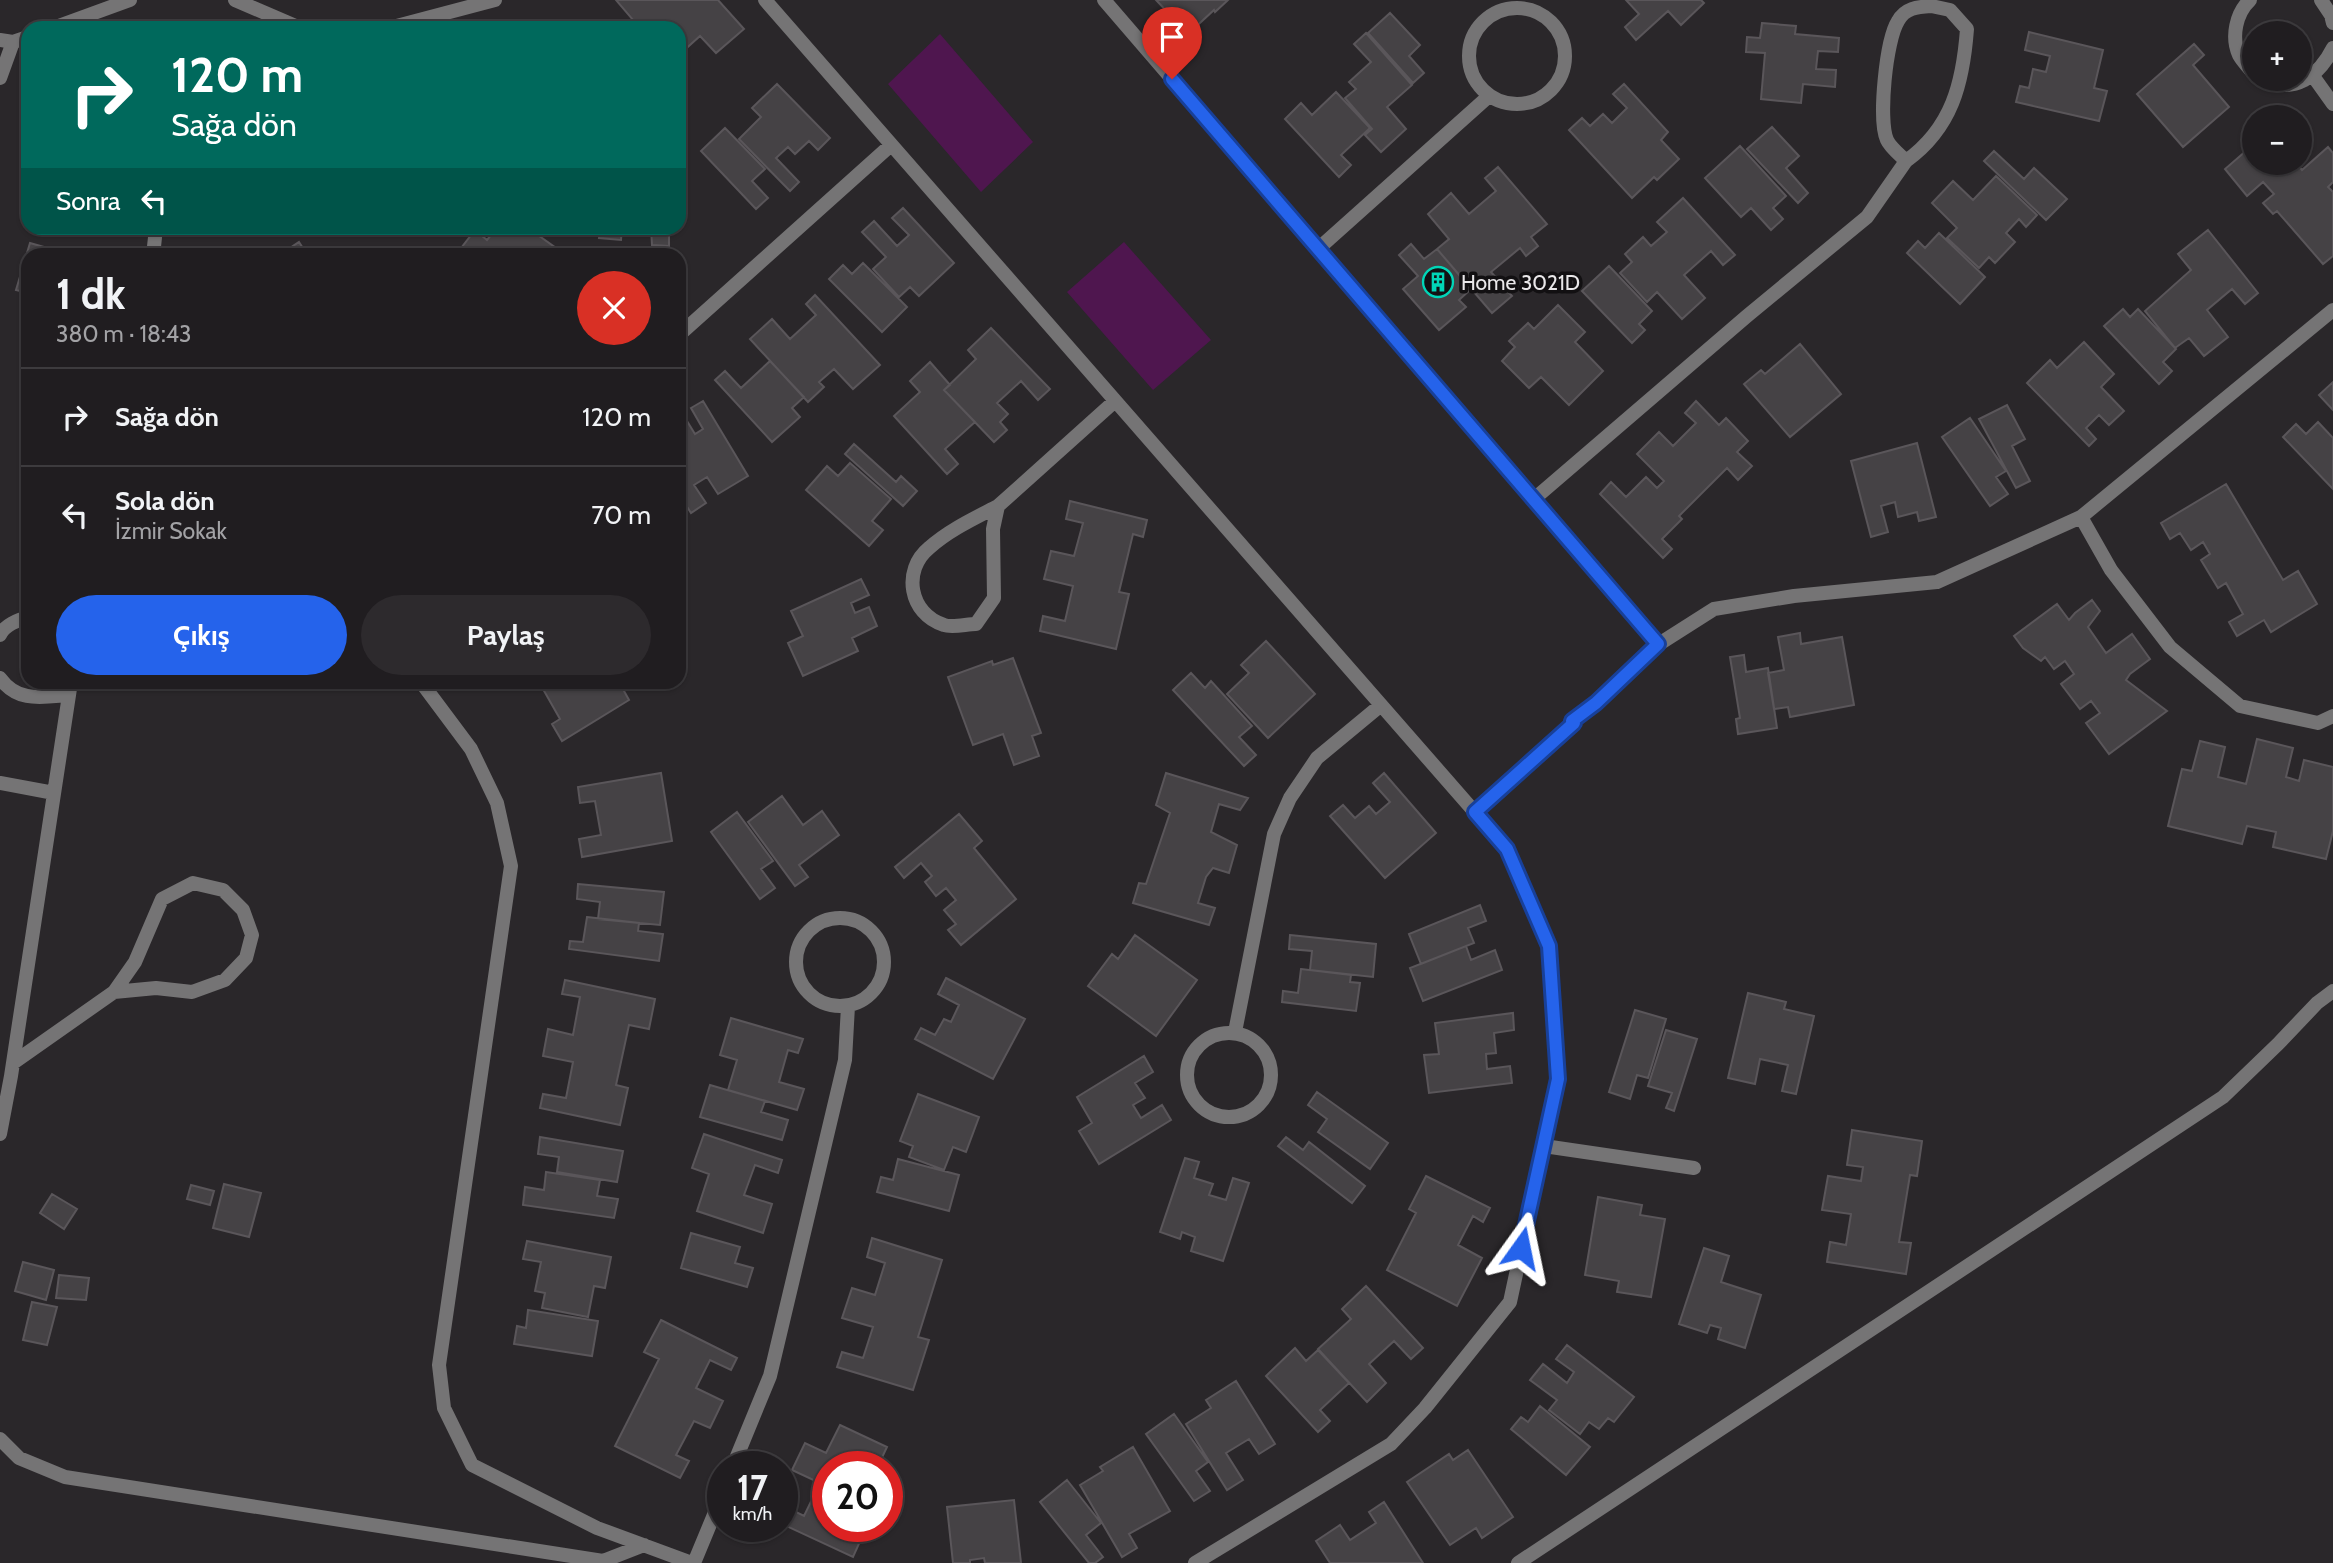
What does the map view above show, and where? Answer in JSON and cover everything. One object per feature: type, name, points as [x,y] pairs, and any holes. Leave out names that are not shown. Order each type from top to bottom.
[{"type":"street","points":[[72,21],[130,0]]},
{"type":"street","points":[[235,0],[284,21]]},
{"type":"street","points":[[416,21],[495,0]]},
{"type":"street","points":[[765,0],[1507,849],[1549,946],[1558,1079],[1510,1302],[1425,1408],[1391,1444],[1195,1563]]},
{"type":"street","points":[[1104,0],[1658,644]]},
{"type":"street","points":[[2242,59],[2235,38],[2237,21],[2250,0]]},
{"type":"street","points":[[2321,0],[2333,23]]},
{"type":"street","points":[[1534,499],[1867,217],[1906,160],[1924,148],[1953,103],[1964,61],[1967,29],[1950,10],[1931,6],[1912,7],[1898,19],[1888,48],[1884,109],[1887,141],[1906,160]]},
{"type":"street","points":[[1518,8],[1535,11],[1549,19],[1560,33],[1565,48],[1565,65],[1557,83],[1545,96],[1530,103],[1513,105],[1489,96],[1477,84],[1470,68],[1469,52],[1473,35],[1483,22],[1497,12],[1518,8]]},
{"type":"street","points":[[0,78],[7,41]]},
{"type":"street","points":[[2333,48],[2325,64],[2312,76],[2333,104]]},
{"type":"street","points":[[1318,249],[1489,96]]},
{"type":"street","points":[[686,329],[891,145]]},
{"type":"street","points":[[1475,812],[1557,740],[1574,723],[1572,721],[1596,703],[1658,644],[1714,609],[1794,596],[1937,582],[2081,517],[2333,310]]},
{"type":"street","points":[[998,506],[993,529],[994,598],[976,624],[944,626],[923,612],[913,591],[911,572],[927,549],[964,524],[998,506],[1115,401]]},
{"type":"street","points":[[2081,517],[2111,570],[2170,647],[2239,706],[2318,723],[2333,716]]},
{"type":"street","points":[[0,635],[21,619]]},
{"type":"street","points":[[0,678],[9,691],[35,698],[70,689],[0,1134]]},
{"type":"street","points":[[426,689],[471,748],[497,803],[511,866],[439,1364],[444,1408],[472,1465],[597,1528],[693,1563],[707,1530]]},
{"type":"street","points":[[1235,1032],[1274,834],[1290,798],[1317,758],[1381,705]]},
{"type":"street","points":[[0,783],[54,793]]},
{"type":"street","points":[[13,1063],[114,992],[135,962],[162,900],[193,883],[223,890],[243,910],[252,935],[246,958],[225,979],[192,992],[156,988],[114,992]]},
{"type":"street","points":[[837,917],[862,922],[874,932],[882,945],[885,960],[881,981],[872,994],[848,1006],[832,1006],[817,1000],[806,990],[797,973],[796,957],[804,936],[821,921],[837,917]]},
{"type":"street","points":[[1518,1563],[2223,1097],[2317,1003],[2333,991]]},
{"type":"street","points":[[739,1451],[770,1376],[845,1060],[848,1006]]},
{"type":"street","points":[[1235,1032],[1258,1043],[1267,1055],[1271,1069],[1270,1084],[1265,1098],[1255,1108],[1242,1115],[1215,1115],[1202,1108],[1192,1097],[1187,1083],[1187,1068],[1192,1054],[1201,1042],[1220,1033],[1235,1032]]},
{"type":"street","points":[[1544,1146],[1694,1168]]},
{"type":"street","points":[[0,1438],[19,1458],[65,1477],[603,1561],[644,1545]]},
{"type":"shaded area","points":[[940,34],[1033,142],[981,192],[888,84]]},
{"type":"shaded area","points":[[1124,242],[1211,340],[1153,390],[1067,292]]},
{"type":"building","points":[[616,0],[718,0],[744,29],[716,53],[700,36],[686,49],[686,21],[634,21]]},
{"type":"building","points":[[1156,0],[1228,0],[1188,34]]},
{"type":"building","points":[[1626,0],[1701,0],[1704,3],[1681,25],[1668,11],[1636,40],[1625,27],[1639,14]]},
{"type":"building","points":[[1390,13],[1420,45],[1409,56],[1424,73],[1413,83],[1368,33]]},
{"type":"building","points":[[1762,23],[1796,26],[1795,34],[1839,38],[1838,52],[1818,51],[1816,69],[1836,70],[1835,87],[1803,84],[1801,103],[1761,99],[1765,53],[1746,52],[1747,37],[1760,38]]},
{"type":"building","points":[[2029,32],[2103,50],[2094,88],[2107,91],[2099,121],[2016,102],[2020,86],[2029,88],[2033,69],[2046,72],[2050,56],[2025,50]]},
{"type":"building","points":[[1366,33],[1412,85],[1387,107],[1406,129],[1381,152],[1365,135],[1372,129],[1345,98],[1356,89],[1349,82],[1371,62],[1354,44]]},
{"type":"building","points":[[2194,44],[2204,55],[2193,65],[2229,107],[2183,147],[2137,94]]},
{"type":"building","points":[[777,84],[830,138],[818,150],[809,141],[795,154],[788,147],[776,158],[799,182],[790,191],[739,139],[761,117],[752,108]]},
{"type":"building","points":[[1624,84],[1668,132],[1661,140],[1679,159],[1657,180],[1654,177],[1632,198],[1569,130],[1582,118],[1590,126],[1603,114],[1612,123],[1627,108],[1613,94]]},
{"type":"building","points":[[1336,92],[1370,128],[1341,155],[1351,165],[1339,177],[1285,119],[1301,103],[1312,115]]},
{"type":"building","points":[[1772,127],[1799,156],[1786,168],[1808,193],[1798,203],[1747,149]]},
{"type":"building","points":[[725,128],[765,169],[752,181],[768,198],[756,209],[701,151]]},
{"type":"building","points":[[1740,146],[1786,196],[1773,208],[1783,219],[1771,230],[1751,208],[1741,217],[1705,178]]},
{"type":"building","points":[[2328,147],[2333,153],[2333,182],[2328,187],[2333,192],[2333,256],[2323,264],[2277,211],[2273,214],[2263,203],[2274,194],[2263,182],[2247,196],[2225,169],[2242,154],[2242,175],[2312,175],[2312,161]]},
{"type":"building","points":[[1994,151],[2024,179],[2034,168],[2067,199],[2046,220],[1984,161]]},
{"type":"building","points":[[1498,167],[1547,224],[1531,237],[1538,246],[1526,256],[1520,248],[1491,272],[1512,296],[1492,313],[1437,249],[1449,239],[1428,214],[1451,193],[1469,214],[1496,191],[1485,178]]},
{"type":"building","points":[[1996,176],[2037,215],[2026,227],[2019,219],[2006,233],[2015,242],[1995,263],[1989,257],[1979,268],[1947,238],[1957,228],[1932,203],[1953,181],[1973,200]]},
{"type":"building","points":[[1683,198],[1735,255],[1723,265],[1711,251],[1684,275],[1705,298],[1682,319],[1657,292],[1647,302],[1620,273],[1632,262],[1625,254],[1643,237],[1651,246],[1667,232],[1657,222]]},
{"type":"building","points":[[903,208],[954,263],[919,296],[910,287],[899,297],[873,269],[886,257],[862,232],[874,221],[897,246],[909,235],[892,218]]},
{"type":"building","points":[[2208,230],[2258,293],[2245,304],[2232,289],[2207,310],[2228,337],[2204,356],[2189,338],[2175,348],[2145,311],[2191,270],[2178,254]]},
{"type":"building","points":[[1939,233],[1985,277],[1960,304],[1907,253],[1918,241],[1925,248]]},
{"type":"building","points":[[471,235],[481,235],[487,240],[491,235],[538,235],[556,248],[461,248]]},
{"type":"building","points":[[599,235],[621,235],[621,240],[599,238]]},
{"type":"building","points":[[651,235],[669,235],[669,246],[652,245]]},
{"type":"building","points":[[299,242],[303,248],[290,248]]},
{"type":"building","points":[[30,243],[48,248],[29,248]]},
{"type":"building","name":"Home 3021D","points":[[1411,244],[1424,259],[1437,249],[1471,289],[1459,300],[1466,307],[1439,330],[1403,289],[1418,276],[1399,255]]},
{"type":"building","points":[[863,263],[907,307],[882,332],[829,279],[843,265],[852,274]]},
{"type":"building","points":[[1609,266],[1652,311],[1639,324],[1645,330],[1632,343],[1582,291]]},
{"type":"building","points":[[21,273],[21,291],[16,290]]},
{"type":"building","points":[[815,295],[880,365],[853,389],[834,369],[819,382],[824,387],[808,402],[750,339],[772,319],[790,339],[816,315],[806,304]]},
{"type":"building","points":[[1558,305],[1585,332],[1575,342],[1603,371],[1569,405],[1541,377],[1529,388],[1502,361],[1515,347],[1509,341],[1528,323],[1534,329]]},
{"type":"building","points":[[2123,309],[2130,317],[2138,309],[2176,349],[2163,362],[2172,371],[2159,384],[2104,326]]},
{"type":"building","points":[[991,328],[1050,389],[1038,400],[1021,381],[997,403],[1008,414],[1000,422],[1007,430],[994,442],[944,390],[976,359],[968,350]]},
{"type":"building","points":[[2084,342],[2114,374],[2101,387],[2124,411],[2109,425],[2099,415],[2086,428],[2096,439],[2089,446],[2027,383],[2050,360],[2057,368]]},
{"type":"building","points":[[1800,344],[1841,394],[1790,437],[1744,384],[1761,370],[1765,374]]},
{"type":"building","points":[[770,361],[804,397],[792,408],[800,417],[772,442],[715,380],[725,371],[741,388]]},
{"type":"building","points":[[930,362],[950,385],[944,390],[975,422],[945,449],[958,464],[947,474],[894,416],[920,392],[910,381]]},
{"type":"building","points":[[2333,382],[2333,410],[2319,395]]},
{"type":"building","points":[[703,401],[748,476],[718,494],[707,477],[694,485],[706,503],[691,513],[686,505],[686,419],[695,434],[703,429],[691,408]]},
{"type":"building","points":[[1696,401],[1719,425],[1726,418],[1748,441],[1737,452],[1752,466],[1738,480],[1727,468],[1679,516],[1682,519],[1662,539],[1672,549],[1663,558],[1600,494],[1611,482],[1626,497],[1646,477],[1657,488],[1664,481],[1637,454],[1659,432],[1673,446],[1696,423],[1685,413]]},
{"type":"building","points":[[2007,405],[2025,439],[2012,446],[2030,481],[2016,488],[1979,419]]},
{"type":"building","points":[[1970,418],[2006,471],[1996,477],[2008,494],[1990,506],[1942,437]]},
{"type":"building","points":[[2318,422],[2333,438],[2333,489],[2283,437],[2296,424],[2306,434]]},
{"type":"building","points":[[1917,443],[1936,517],[1919,521],[1917,512],[1898,517],[1895,502],[1881,506],[1888,532],[1871,537],[1851,461]]},
{"type":"building","points":[[854,444],[896,482],[901,476],[917,491],[903,506],[845,454]]},
{"type":"building","points":[[850,463],[891,499],[872,521],[883,530],[869,546],[806,490],[827,466],[838,476]]},
{"type":"building","points":[[2226,484],[2283,580],[2298,571],[2317,604],[2271,632],[2264,620],[2237,636],[2229,622],[2243,614],[2226,583],[2218,588],[2201,560],[2210,554],[2203,542],[2191,550],[2180,533],[2170,539],[2161,523]]},
{"type":"building","points":[[1070,501],[1147,520],[1143,537],[1133,534],[1119,592],[1129,594],[1116,649],[1040,631],[1043,616],[1065,621],[1073,586],[1044,579],[1051,551],[1074,556],[1083,523],[1066,519]]},
{"type":"building","points":[[861,579],[869,595],[851,603],[855,613],[869,607],[877,626],[852,638],[858,651],[803,676],[788,643],[803,636],[791,611]]},
{"type":"building","points":[[2092,600],[2100,611],[2088,627],[2106,653],[2132,634],[2150,659],[2126,680],[2167,711],[2109,754],[2086,723],[2100,713],[2091,701],[2080,709],[2061,684],[2074,674],[2065,661],[2054,669],[2045,657],[2041,661],[2023,648],[2014,636],[2057,604],[2069,620]]},
{"type":"building","points":[[1800,633],[1801,644],[1842,637],[1854,705],[1790,717],[1788,707],[1774,709],[1768,673],[1784,670],[1778,637]]},
{"type":"building","points":[[1266,641],[1315,694],[1268,738],[1227,694],[1249,673],[1241,665]]},
{"type":"building","points":[[1744,655],[1746,672],[1768,668],[1777,728],[1738,734],[1736,719],[1740,718],[1730,657]]},
{"type":"building","points":[[1013,658],[1041,733],[1032,736],[1039,756],[1014,765],[1003,734],[973,745],[948,677],[992,661],[993,665]]},
{"type":"building","points":[[1191,673],[1205,688],[1211,681],[1252,726],[1239,737],[1256,755],[1244,766],[1173,690]]},
{"type":"building","points":[[543,689],[623,689],[629,700],[562,741],[552,724],[560,719]]},
{"type":"building","points":[[2257,739],[2293,748],[2286,777],[2299,781],[2304,760],[2333,767],[2333,831],[2326,859],[2273,847],[2276,832],[2247,826],[2242,844],[2168,826],[2182,769],[2192,771],[2200,741],[2225,747],[2218,777],[2246,784]]},
{"type":"building","points":[[661,773],[672,841],[582,857],[579,839],[601,835],[595,801],[580,803],[578,787]]},
{"type":"building","points":[[1166,773],[1248,798],[1240,810],[1219,804],[1211,832],[1237,845],[1229,873],[1213,868],[1206,877],[1198,903],[1215,908],[1209,925],[1133,903],[1139,883],[1146,884],[1170,813],[1156,805]]},
{"type":"building","points":[[1384,773],[1436,833],[1385,878],[1330,816],[1343,805],[1355,818],[1369,806],[1376,814],[1390,802],[1373,783]]},
{"type":"building","points":[[782,796],[803,825],[822,811],[839,835],[799,865],[808,877],[795,886],[748,822]]},
{"type":"building","points":[[737,812],[773,861],[761,869],[775,888],[760,899],[711,832]]},
{"type":"building","points":[[959,814],[982,841],[974,848],[1016,899],[961,945],[948,930],[956,924],[944,910],[956,900],[946,888],[936,896],[925,882],[932,876],[921,863],[904,878],[895,867]]},
{"type":"building","points":[[578,884],[664,892],[660,925],[598,919],[600,902],[577,899]]},
{"type":"building","points":[[1480,905],[1486,921],[1468,928],[1474,943],[1421,964],[1409,934]]},
{"type":"building","points":[[587,917],[639,923],[638,931],[663,934],[659,961],[569,949],[570,941],[583,942]]},
{"type":"building","points":[[1135,935],[1197,980],[1156,1036],[1088,986],[1112,954],[1118,959]]},
{"type":"building","points":[[1290,935],[1376,944],[1373,977],[1310,970],[1312,951],[1289,949]]},
{"type":"building","points":[[1466,946],[1471,960],[1495,950],[1502,970],[1423,1001],[1410,968]]},
{"type":"building","points":[[1301,969],[1351,975],[1350,982],[1360,983],[1356,1011],[1282,1002],[1283,991],[1298,993]]},
{"type":"building","points":[[946,978],[1025,1019],[993,1079],[915,1039],[921,1028],[935,1035],[944,1019],[951,1022],[959,1005],[938,994]]},
{"type":"building","points":[[565,980],[655,999],[649,1029],[629,1025],[616,1085],[628,1088],[620,1125],[540,1108],[543,1094],[566,1098],[573,1062],[543,1056],[548,1029],[573,1035],[580,997],[562,994]]},
{"type":"building","points":[[1748,993],[1786,1002],[1784,1009],[1814,1016],[1796,1094],[1782,1091],[1788,1065],[1760,1059],[1755,1084],[1728,1078]]},
{"type":"building","points":[[1635,1010],[1666,1019],[1648,1078],[1637,1075],[1630,1099],[1609,1092]]},
{"type":"building","points":[[1513,1013],[1514,1030],[1494,1033],[1496,1053],[1486,1054],[1487,1069],[1510,1066],[1512,1083],[1429,1093],[1424,1055],[1439,1054],[1435,1023]]},
{"type":"building","points":[[731,1018],[803,1039],[798,1053],[788,1050],[779,1082],[804,1089],[797,1110],[728,1090],[737,1060],[720,1055]]},
{"type":"building","points":[[1666,1030],[1697,1039],[1674,1111],[1666,1108],[1672,1093],[1648,1086]]},
{"type":"building","points":[[1144,1056],[1153,1072],[1135,1083],[1145,1098],[1133,1105],[1141,1118],[1162,1105],[1171,1120],[1099,1164],[1079,1131],[1092,1123],[1077,1097]]},
{"type":"building","points":[[710,1085],[765,1101],[761,1112],[788,1120],[782,1140],[700,1117]]},
{"type":"building","points":[[1317,1092],[1388,1143],[1370,1169],[1318,1132],[1327,1119],[1308,1105]]},
{"type":"building","points":[[918,1094],[979,1117],[966,1152],[953,1147],[944,1170],[909,1157],[913,1146],[900,1141]]},
{"type":"building","points":[[1852,1130],[1922,1141],[1917,1176],[1910,1175],[1899,1242],[1911,1243],[1906,1274],[1827,1262],[1830,1242],[1846,1245],[1851,1214],[1822,1210],[1828,1176],[1861,1181],[1863,1167],[1847,1165]]},
{"type":"building","points":[[704,1134],[782,1160],[778,1173],[755,1165],[744,1195],[772,1204],[763,1233],[697,1211],[709,1174],[692,1168]]},
{"type":"building","points":[[540,1137],[623,1151],[617,1182],[557,1172],[559,1157],[538,1154]]},
{"type":"building","points":[[1286,1137],[1303,1150],[1309,1142],[1365,1186],[1352,1203],[1278,1146]]},
{"type":"building","points":[[1185,1158],[1199,1162],[1194,1178],[1213,1184],[1209,1195],[1226,1200],[1233,1178],[1249,1183],[1223,1261],[1191,1251],[1195,1237],[1182,1232],[1180,1239],[1160,1232]]},
{"type":"building","points":[[898,1159],[959,1175],[949,1211],[877,1192],[881,1177],[893,1180]]},
{"type":"building","points":[[546,1172],[600,1180],[597,1196],[618,1199],[614,1218],[523,1205],[525,1187],[544,1190]]},
{"type":"building","points":[[1426,1176],[1490,1208],[1483,1222],[1473,1216],[1458,1245],[1482,1258],[1457,1306],[1387,1270],[1416,1213],[1409,1209]]},
{"type":"building","points":[[224,1184],[261,1193],[249,1237],[213,1228]]},
{"type":"building","points":[[191,1185],[214,1191],[210,1205],[187,1199]]},
{"type":"building","points":[[52,1194],[77,1209],[64,1229],[40,1213]]},
{"type":"building","points":[[1598,1197],[1642,1205],[1640,1215],[1665,1219],[1651,1297],[1617,1292],[1619,1281],[1585,1275]]},
{"type":"building","points":[[691,1233],[740,1247],[735,1263],[753,1268],[747,1287],[681,1268]]},
{"type":"building","points":[[872,1238],[942,1260],[918,1337],[929,1340],[913,1390],[837,1367],[842,1352],[863,1358],[873,1327],[842,1318],[852,1288],[875,1295],[885,1263],[867,1257]]},
{"type":"building","points":[[527,1241],[611,1257],[605,1288],[594,1286],[588,1317],[542,1308],[545,1293],[535,1291],[541,1262],[523,1259]]},
{"type":"building","points":[[1704,1248],[1729,1256],[1721,1282],[1761,1295],[1745,1348],[1718,1339],[1721,1328],[1710,1325],[1707,1333],[1679,1324]]},
{"type":"building","points":[[23,1262],[54,1270],[46,1300],[15,1291]]},
{"type":"building","points":[[59,1275],[89,1278],[86,1300],[56,1298]]},
{"type":"building","points":[[1366,1286],[1423,1348],[1411,1359],[1394,1341],[1369,1364],[1386,1383],[1367,1402],[1318,1349],[1351,1319],[1342,1309]]},
{"type":"building","points":[[32,1302],[57,1307],[47,1345],[23,1340]]},
{"type":"building","points":[[528,1310],[598,1321],[592,1356],[514,1344],[517,1326],[526,1328]]},
{"type":"building","points":[[661,1320],[737,1358],[731,1370],[710,1360],[696,1388],[723,1401],[710,1428],[694,1421],[676,1455],[689,1461],[680,1478],[615,1446],[659,1359],[644,1352]]},
{"type":"building","points":[[1567,1345],[1634,1397],[1614,1422],[1608,1418],[1599,1429],[1589,1422],[1580,1434],[1549,1410],[1557,1400],[1530,1380],[1543,1364],[1567,1383],[1574,1372],[1556,1359]]},
{"type":"building","points":[[1295,1348],[1306,1361],[1318,1350],[1349,1383],[1320,1410],[1330,1421],[1318,1432],[1266,1376]]},
{"type":"building","points":[[1236,1381],[1275,1444],[1259,1454],[1249,1439],[1226,1453],[1243,1480],[1227,1490],[1186,1424],[1211,1408],[1206,1400]]},
{"type":"building","points":[[1540,1406],[1590,1447],[1566,1475],[1511,1429],[1521,1417],[1528,1422]]},
{"type":"building","points":[[1174,1414],[1208,1462],[1196,1471],[1210,1491],[1194,1501],[1146,1434]]},
{"type":"building","points":[[840,1425],[887,1447],[885,1451],[827,1451]]},
{"type":"building","points":[[805,1443],[822,1451],[812,1451],[812,1479],[798,1473],[798,1458]]},
{"type":"building","points":[[1133,1447],[1170,1511],[1129,1534],[1137,1548],[1122,1557],[1080,1485],[1103,1471],[1100,1467]]},
{"type":"building","points":[[1468,1450],[1513,1517],[1482,1538],[1476,1528],[1450,1545],[1407,1482],[1449,1454],[1453,1460]]},
{"type":"building","points":[[1067,1480],[1101,1523],[1086,1535],[1103,1557],[1095,1563],[1089,1563],[1040,1502]]},
{"type":"building","points":[[812,1500],[812,1538],[798,1531],[798,1513],[804,1516]]},
{"type":"building","points":[[1014,1500],[1021,1563],[985,1563],[984,1558],[970,1560],[970,1563],[953,1563],[947,1507]]},
{"type":"building","points":[[1384,1502],[1423,1563],[1330,1563],[1316,1541],[1340,1525],[1350,1540],[1376,1523],[1369,1512]]},
{"type":"building","points":[[821,1542],[860,1542],[853,1557]]},
{"type":"place","name":"Home 3021D","points":[[1438,282]]},
{"type":"route","points":[[1172,79],[1658,644],[1596,703],[1572,721],[1574,723],[1557,740],[1475,812],[1507,849],[1549,946],[1558,1079],[1521,1248]]}]
